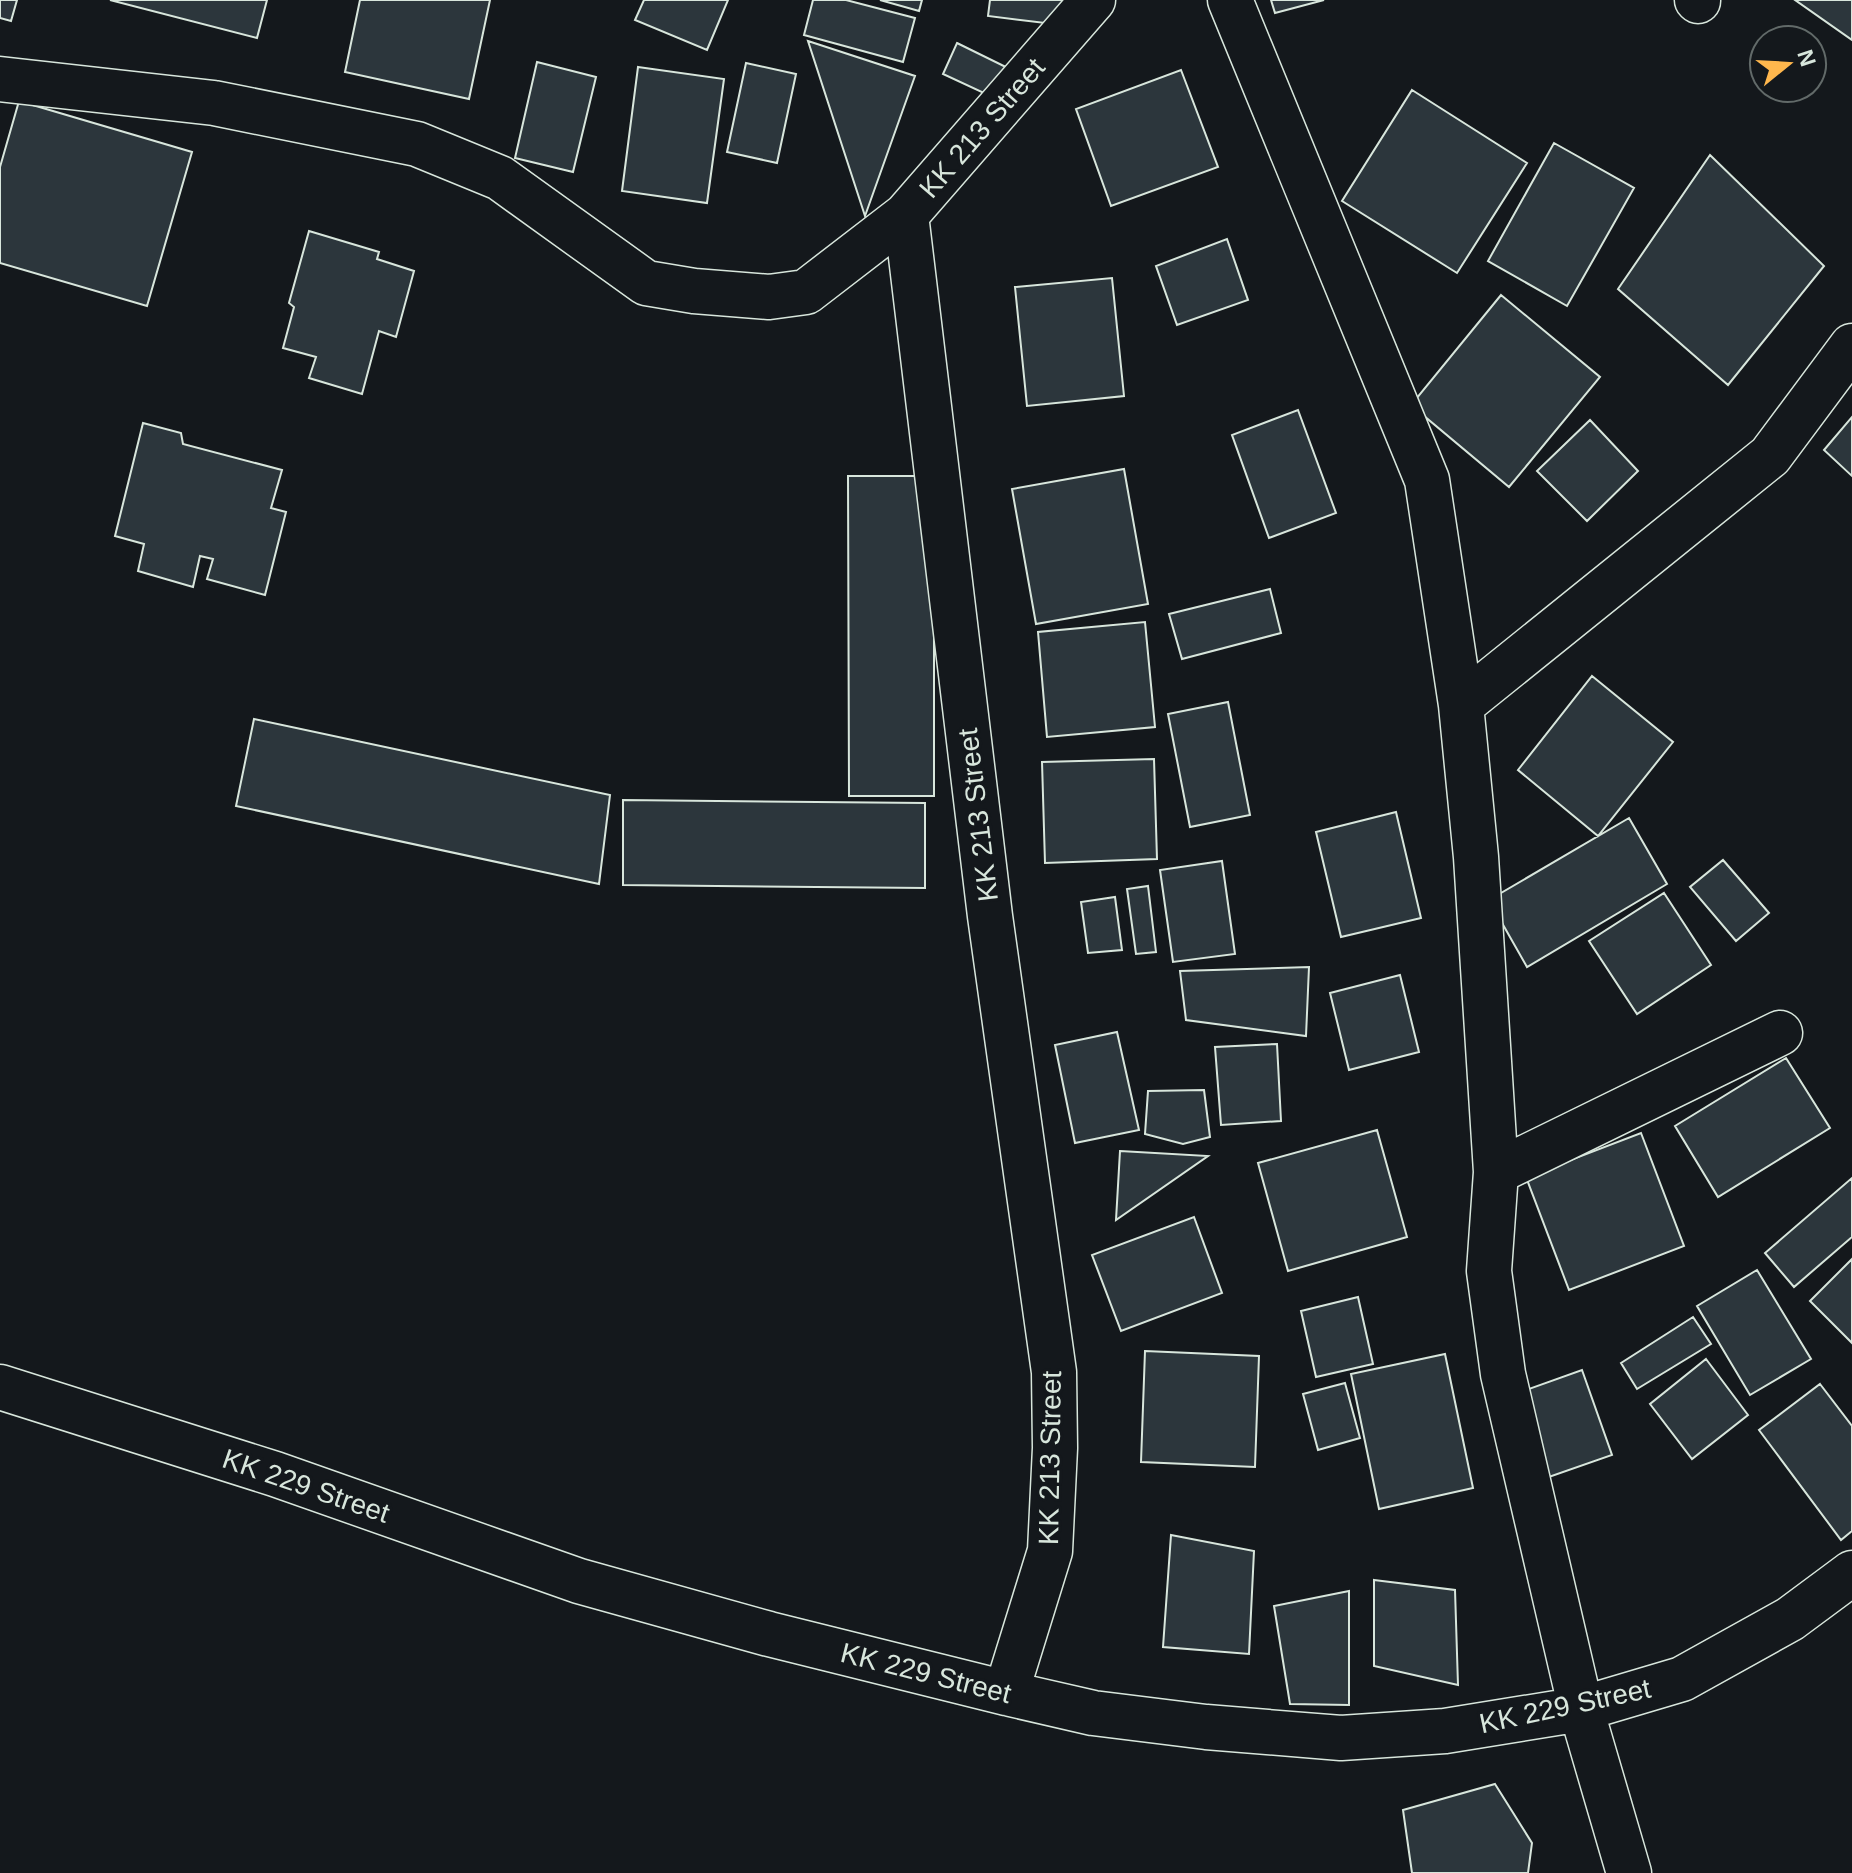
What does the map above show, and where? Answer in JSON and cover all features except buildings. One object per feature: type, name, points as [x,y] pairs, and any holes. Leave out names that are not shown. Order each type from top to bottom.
[{"type":"street","name":"KK 213 Street","points":[[1006,1693],[1050,1551],[1055,1448],[1054,1372],[988,900],[906,215],[1093,0]]},
{"type":"street","points":[[1230,0],[1427,480],[1461,705],[1476,857],[1496,1172],[1489,1271],[1503,1374],[1581,1709],[1629,1873]]},
{"type":"street","points":[[0,79],[214,103],[417,144],[500,178],[646,283],[694,291],[769,297],[806,292],[906,215]]},
{"type":"street","points":[[1461,705],[1770,456],[1852,346]]},
{"type":"street","points":[[1496,1172],[1780,1033]]},
{"type":"street","name":"KK 229 Street","points":[[0,1387],[275,1474],[579,1581],[769,1634],[1006,1693],[1093,1713],[1206,1727],[1341,1738],[1445,1731],[1581,1709],[1682,1679],[1790,1619],[1852,1573]]}]
